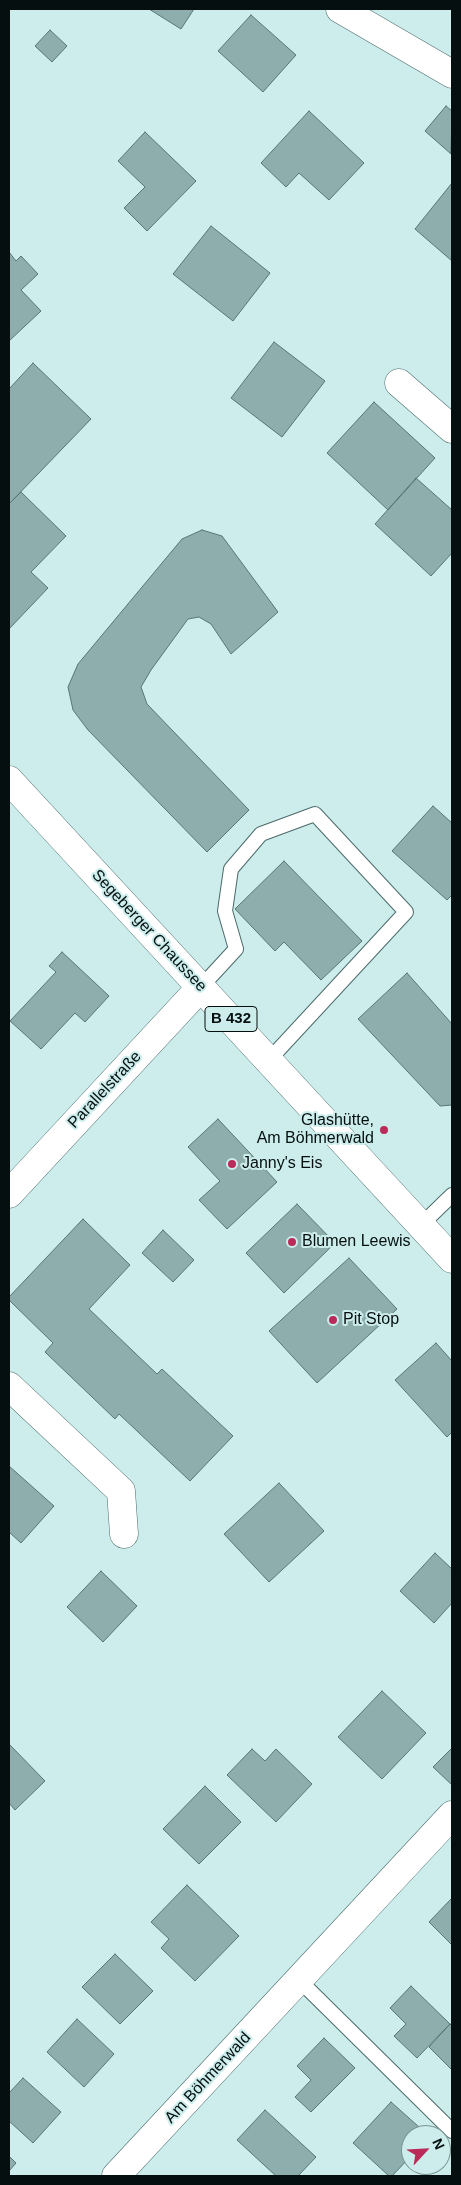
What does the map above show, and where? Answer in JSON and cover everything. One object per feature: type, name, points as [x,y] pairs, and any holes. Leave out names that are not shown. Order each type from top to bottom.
[{"type":"street","points":[[340,9],[452,74]]},
{"type":"street","points":[[399,383],[452,429]]},
{"type":"street","name":"Segeberger Chaussee","points":[[9,780],[452,1258]]},
{"type":"street","name":"Parallelstraße","points":[[9,1194],[200,987]]},
{"type":"street","points":[[9,1386],[121,1491],[124,1534]]},
{"type":"street","name":"Am Böhmerwald","points":[[116,2176],[452,1815]]},
{"type":"lane","points":[[200,987],[236,949],[225,911],[231,869],[261,834],[315,814],[406,912],[268,1060]]},
{"type":"lane","points":[[421,1224],[452,1196]]},
{"type":"lane","points":[[299,1980],[452,2130]]},
{"type":"building","points":[[149,9],[194,9],[181,29]]},
{"type":"building","points":[[251,15],[296,55],[263,92],[218,51]]},
{"type":"building","points":[[50,30],[67,46],[52,62],[35,46]]},
{"type":"building","points":[[446,106],[452,111],[451,154],[425,131]]},
{"type":"building","points":[[309,111],[364,163],[329,200],[299,173],[286,187],[261,163]]},
{"type":"building","points":[[145,132],[196,181],[147,231],[124,208],[145,187],[118,161]]},
{"type":"building","points":[[452,183],[452,261],[415,229]]},
{"type":"building","points":[[211,226],[270,273],[233,321],[173,274]]},
{"type":"building","points":[[9,252],[16,261],[21,256],[38,274],[21,290],[41,311],[9,341]]},
{"type":"building","points":[[274,342],[325,381],[282,437],[231,398]]},
{"type":"building","points":[[33,363],[91,419],[9,504],[9,389]]},
{"type":"building","points":[[374,402],[435,458],[388,510],[327,453]]},
{"type":"building","points":[[416,478],[452,510],[452,553],[431,576],[375,524]]},
{"type":"building","points":[[21,492],[66,536],[31,572],[48,588],[9,629],[9,504]]},
{"type":"building","points":[[202,530],[222,536],[278,612],[231,654],[211,624],[199,617],[188,619],[141,687],[147,704],[249,810],[207,852],[88,730],[73,710],[68,687],[78,664],[182,539]]},
{"type":"building","points":[[433,806],[452,823],[452,895],[447,900],[392,851]]},
{"type":"building","points":[[284,861],[362,941],[321,980],[284,942],[275,951],[235,909]]},
{"type":"building","points":[[62,952],[109,996],[85,1022],[75,1013],[41,1049],[10,1021],[56,972],[49,966]]},
{"type":"building","points":[[407,973],[452,1024],[452,1105],[440,1106],[358,1019]]},
{"type":"building","name":"Janny's Eis","points":[[218,1119],[277,1182],[227,1229],[199,1200],[220,1181],[188,1147]]},
{"type":"building","points":[[297,1204],[335,1243],[284,1293],[246,1253]]},
{"type":"building","points":[[83,1219],[130,1265],[89,1309],[157,1374],[162,1369],[233,1436],[190,1481],[119,1414],[115,1419],[45,1352],[53,1343],[9,1300],[9,1297]]},
{"type":"building","points":[[163,1230],[194,1260],[173,1282],[142,1253]]},
{"type":"building","name":"Pit Stop","points":[[349,1258],[397,1309],[317,1383],[269,1331]]},
{"type":"building","points":[[436,1343],[452,1361],[452,1432],[447,1437],[395,1380]]},
{"type":"building","points":[[9,1466],[54,1506],[21,1543],[9,1532]]},
{"type":"building","points":[[279,1483],[324,1531],[269,1582],[224,1534]]},
{"type":"building","points":[[435,1553],[452,1569],[452,1603],[434,1623],[400,1591]]},
{"type":"building","points":[[101,1571],[137,1606],[103,1642],[67,1607]]},
{"type":"building","points":[[382,1691],[426,1733],[382,1779],[338,1737]]},
{"type":"building","points":[[9,1744],[45,1781],[15,1810],[9,1803]]},
{"type":"building","points":[[452,1748],[452,1785],[433,1767]]},
{"type":"building","points":[[252,1749],[265,1761],[276,1749],[312,1784],[276,1822],[227,1775]]},
{"type":"building","points":[[205,1786],[241,1822],[199,1864],[163,1829]]},
{"type":"building","points":[[187,1885],[239,1936],[195,1981],[161,1948],[169,1939],[151,1922]]},
{"type":"building","points":[[452,1898],[452,1945],[429,1922]]},
{"type":"building","points":[[115,1954],[153,1991],[120,2024],[82,1987]]},
{"type":"building","points":[[411,1986],[450,2024],[417,2058],[394,2036],[406,2024],[390,2008]]},
{"type":"building","points":[[77,2019],[114,2054],[84,2087],[47,2052]]},
{"type":"building","points":[[450,2024],[452,2026],[452,2070],[429,2047]]},
{"type":"building","points":[[324,2038],[355,2068],[311,2112],[295,2097],[311,2080],[297,2066]]},
{"type":"building","points":[[23,2078],[61,2112],[33,2143],[9,2121],[9,2093]]},
{"type":"building","points":[[391,2102],[417,2125],[401,2125],[401,2167],[392,2176],[389,2176],[353,2143]]},
{"type":"building","points":[[265,2110],[316,2157],[298,2176],[276,2176],[237,2140]]},
{"type":"building","points":[[9,2156],[16,2163],[9,2171]]},
{"type":"place","name":"Glashütte, Am Böhmerwald","points":[[384,1130]]},
{"type":"place","name":"Janny's Eis","points":[[232,1164]]},
{"type":"place","name":"Blumen Leewis","points":[[292,1242]]},
{"type":"place","name":"Pit Stop","points":[[333,1320]]}]
